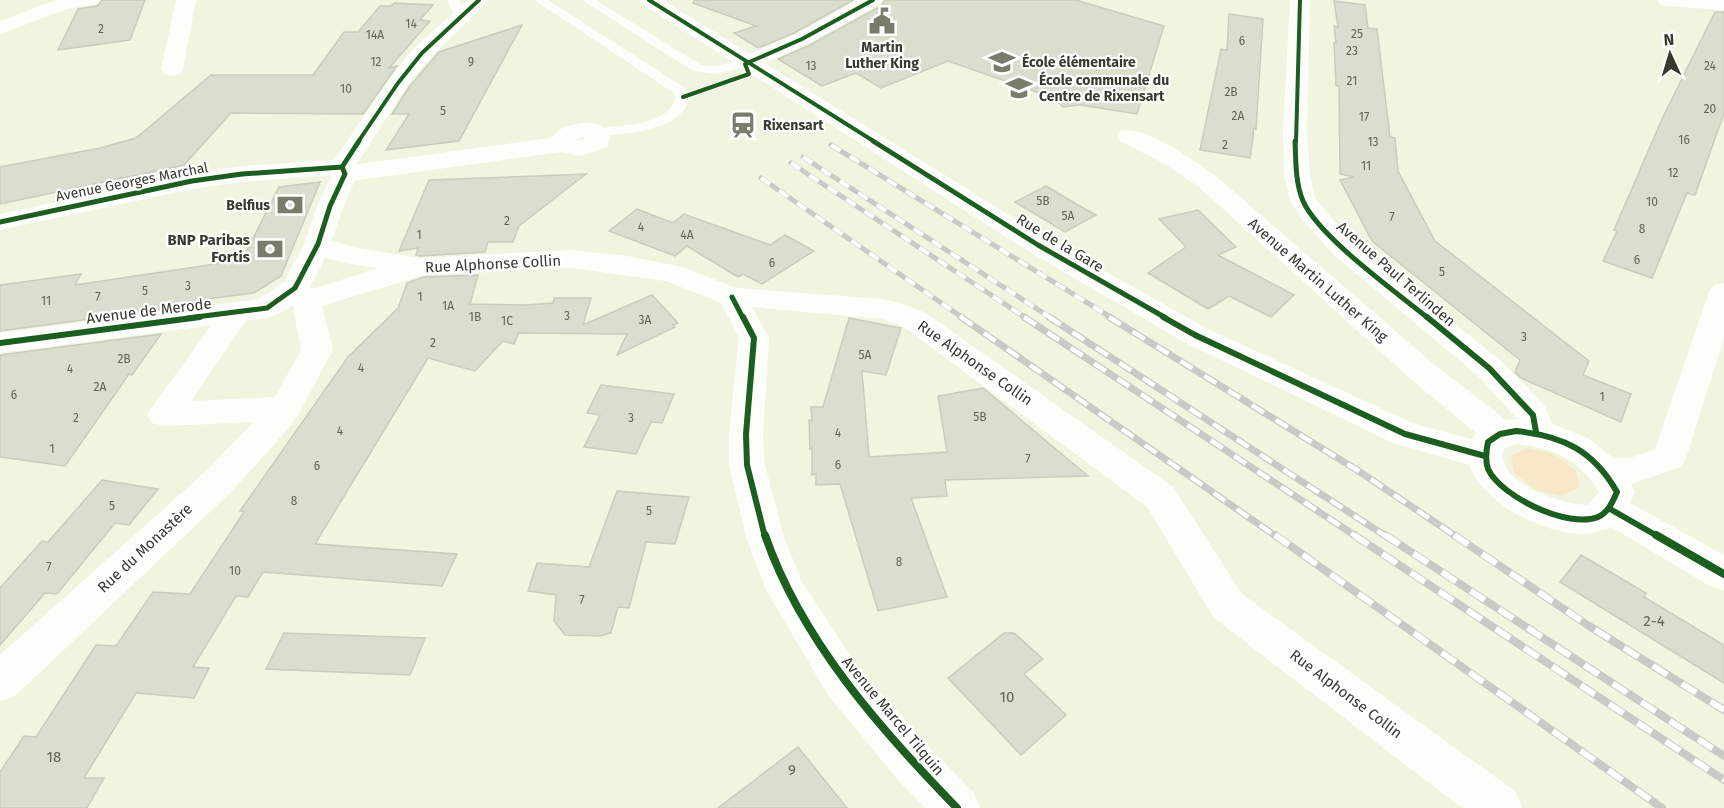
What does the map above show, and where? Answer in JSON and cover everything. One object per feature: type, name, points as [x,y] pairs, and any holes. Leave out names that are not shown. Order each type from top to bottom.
[{"type":"street","points":[[0,28],[63,4],[90,0]]},
{"type":"street","points":[[172,69],[186,0]]},
{"type":"street","points":[[301,295],[343,170],[398,83],[457,8],[479,0]]},
{"type":"street","name":"Rue de la Gare","points":[[649,0],[1038,245],[1195,335],[1405,434],[1492,445],[1516,431],[1536,432]]},
{"type":"street","points":[[747,63],[802,39],[873,0]]},
{"type":"street","name":"Avenue Paul Terlinden","points":[[1300,0],[1295,130],[1297,175],[1303,200],[1310,212],[1344,249],[1488,368],[1533,415],[1536,432]]},
{"type":"street","points":[[1667,0],[1724,4]]},
{"type":"street","name":"Avenue Georges Marchal","points":[[0,222],[192,181],[242,174],[343,170],[564,144],[572,148],[589,147],[600,138],[597,132]]},
{"type":"street","name":"Avenue Martin Luther King","points":[[1129,136],[1174,159],[1208,182],[1425,374],[1492,445]]},
{"type":"street","points":[[318,244],[353,256],[424,266]]},
{"type":"street","name":"Rue Alphonse Collin","points":[[301,295],[424,266],[571,260],[627,265],[673,273],[732,297],[882,309],[902,314],[915,320],[1160,497],[1228,606],[1500,808]]},
{"type":"street","points":[[1492,445],[1491,474],[1509,492],[1539,509],[1569,518],[1595,519],[1609,491],[1633,470],[1669,458],[1724,292]]},
{"type":"street","name":"Avenue de Merode","points":[[0,343],[267,308],[301,295]]},
{"type":"street","name":"Rue du Monastère","points":[[0,682],[218,482],[285,409],[317,350],[301,295]]},
{"type":"street","name":"Avenue Marcel Tilquin","points":[[732,297],[754,338],[747,426],[747,465],[765,537],[785,588],[843,681],[914,764],[957,808]]},
{"type":"street","points":[[237,312],[164,414],[285,409]]},
{"type":"street","points":[[1536,432],[1575,446],[1609,491],[1724,574]]},
{"type":"lane","points":[[540,0],[680,91],[683,97],[678,110],[670,118],[655,123],[597,132]]},
{"type":"lane","points":[[588,0],[698,68],[716,70],[747,63]]},
{"type":"shaded area","points":[[1527,448],[1554,454],[1576,471],[1579,487],[1563,496],[1536,490],[1514,473],[1511,456]]},
{"type":"building","points":[[102,0],[145,0],[130,40],[58,50],[78,9],[97,6]]},
{"type":"building","points":[[694,0],[853,0],[794,33],[758,48],[734,33],[756,26],[693,3]]},
{"type":"building","name":"École communale du Centre de Rixensart","points":[[885,0],[1076,0],[1164,26],[1137,114],[1080,105],[1063,107],[1054,98],[948,61],[881,88],[856,73],[822,86],[778,59],[810,45],[881,6]]},
{"type":"building","points":[[1334,1],[1365,5],[1368,28],[1377,29],[1390,137],[1395,138],[1398,171],[1435,241],[1589,361],[1583,375],[1631,394],[1621,422],[1521,378],[1515,372],[1520,360],[1372,241],[1340,180],[1354,177],[1340,174],[1339,86],[1336,86],[1334,43],[1336,43],[1334,26],[1338,27]]},
{"type":"building","points":[[394,3],[433,5],[420,20],[430,21],[389,68],[397,66],[363,114],[231,113],[184,165],[0,204],[0,167],[100,148],[136,138],[211,75],[313,75],[344,32],[358,32],[380,6],[391,6]]},
{"type":"building","points":[[1715,12],[1724,12],[1724,113],[1695,195],[1687,193],[1652,278],[1603,261],[1662,119]]},
{"type":"building","points":[[1229,14],[1263,19],[1256,129],[1254,128],[1250,158],[1200,150],[1221,49],[1227,50]]},
{"type":"building","points":[[522,25],[459,141],[386,150],[409,114],[392,114],[409,87],[439,52]]},
{"type":"building","points":[[586,174],[519,226],[513,242],[488,242],[485,252],[420,256],[416,255],[418,248],[399,251],[429,180]]},
{"type":"building","points":[[320,182],[281,276],[254,293],[184,302],[180,307],[0,331],[0,285],[81,274],[75,285],[242,260],[279,187]]},
{"type":"building","points":[[1046,186],[1096,215],[1065,232],[1015,202]]},
{"type":"building","points":[[637,209],[673,223],[684,214],[770,245],[785,235],[814,251],[762,284],[743,274],[738,277],[687,246],[675,256],[609,231]]},
{"type":"building","points":[[1198,210],[1236,247],[1218,255],[1294,295],[1271,317],[1229,296],[1208,309],[1148,273],[1186,247],[1159,219]]},
{"type":"building","points":[[478,275],[470,304],[525,305],[553,303],[554,298],[591,298],[583,325],[652,295],[678,323],[673,325],[675,327],[617,355],[627,334],[519,333],[514,344],[503,341],[475,371],[428,358],[315,544],[457,554],[442,586],[263,572],[248,597],[236,596],[193,667],[209,668],[194,698],[136,693],[84,778],[104,778],[87,808],[0,808],[0,772],[24,736],[36,737],[96,645],[116,646],[153,592],[190,594],[244,512],[240,511],[348,357],[398,308],[407,283],[424,277]]},
{"type":"building","points":[[849,318],[901,328],[886,375],[862,371],[869,457],[947,452],[938,396],[983,388],[1088,476],[945,480],[947,496],[911,498],[947,597],[878,611],[840,484],[816,485],[816,474],[812,475],[809,420],[812,420],[811,407],[823,407]]},
{"type":"building","points":[[161,334],[132,375],[129,374],[65,466],[0,457],[0,355]]},
{"type":"building","points":[[601,385],[674,394],[662,423],[651,422],[636,454],[584,447],[600,415],[587,413]]},
{"type":"building","points":[[102,480],[158,489],[129,525],[115,523],[57,594],[45,593],[0,645],[0,588],[42,541],[48,542]]},
{"type":"building","points":[[617,491],[689,497],[675,544],[646,542],[629,608],[618,607],[611,633],[600,636],[565,635],[554,621],[556,595],[528,591],[537,563],[589,567]]},
{"type":"building","points":[[1581,555],[1646,593],[1644,597],[1724,645],[1724,683],[1560,582]]},
{"type":"building","points":[[284,633],[425,638],[410,675],[266,669]]},
{"type":"building","points":[[1004,633],[1014,633],[1043,659],[1024,674],[1066,715],[1021,755],[948,678]]},
{"type":"building","points":[[798,747],[847,808],[718,808]]},
{"type":"railway","points":[[831,145],[1112,318]]},
{"type":"railway","points":[[803,157],[1051,318]]},
{"type":"railway","points":[[791,163],[1026,318]]},
{"type":"railway","points":[[761,178],[963,318]]},
{"type":"railway","points":[[961,317],[1277,537]]},
{"type":"railway","points":[[1024,317],[1357,537]]},
{"type":"railway","points":[[1049,317],[1387,537]]},
{"type":"railway","points":[[1109,317],[1357,470],[1457,537]]},
{"type":"railway","points":[[1275,535],[1662,808]]},
{"type":"railway","points":[[1354,535],[1724,780]]},
{"type":"railway","points":[[1385,535],[1724,756]]},
{"type":"railway","points":[[1454,535],[1589,626],[1724,710]]},
{"type":"cycle path","points":[[342,167],[398,83],[422,53],[479,0]]},
{"type":"cycle path","points":[[649,0],[1038,245],[1195,335],[1405,434],[1485,456]]},
{"type":"cycle path","points":[[747,63],[802,39],[873,0]]},
{"type":"cycle path","points":[[1300,0],[1295,130],[1297,175],[1303,200],[1310,212],[1344,249],[1489,368],[1533,415],[1536,432]]},
{"type":"cycle path","points":[[683,97],[749,74],[745,64],[747,63]]},
{"type":"cycle path","points":[[0,222],[192,181],[242,174],[342,167]]},
{"type":"cycle path","points":[[0,343],[267,308],[295,288],[318,244],[330,206],[345,174],[342,167]]},
{"type":"cycle path","points":[[732,297],[754,338],[746,434],[747,465],[765,537],[785,588],[843,681],[914,764],[957,808]]},
{"type":"cycle path","points":[[1516,431],[1548,436],[1576,447],[1588,455],[1609,478],[1617,492],[1608,509],[1598,517],[1587,520],[1573,519],[1540,509],[1498,483],[1486,462],[1488,442],[1500,434],[1516,431]]},
{"type":"cycle path","points":[[1610,509],[1724,574]]},
{"type":"place","name":"Martin Luther King","points":[[882,21]]},
{"type":"place","name":"École élémentaire","points":[[1002,62]]},
{"type":"place","name":"École communale du Centre de Rixensart","points":[[1019,88]]},
{"type":"place","name":"Rixensart","points":[[743,125]]},
{"type":"place","name":"Belfius","points":[[290,205]]},
{"type":"place","name":"BNP Paribas Fortis","points":[[270,249]]}]
